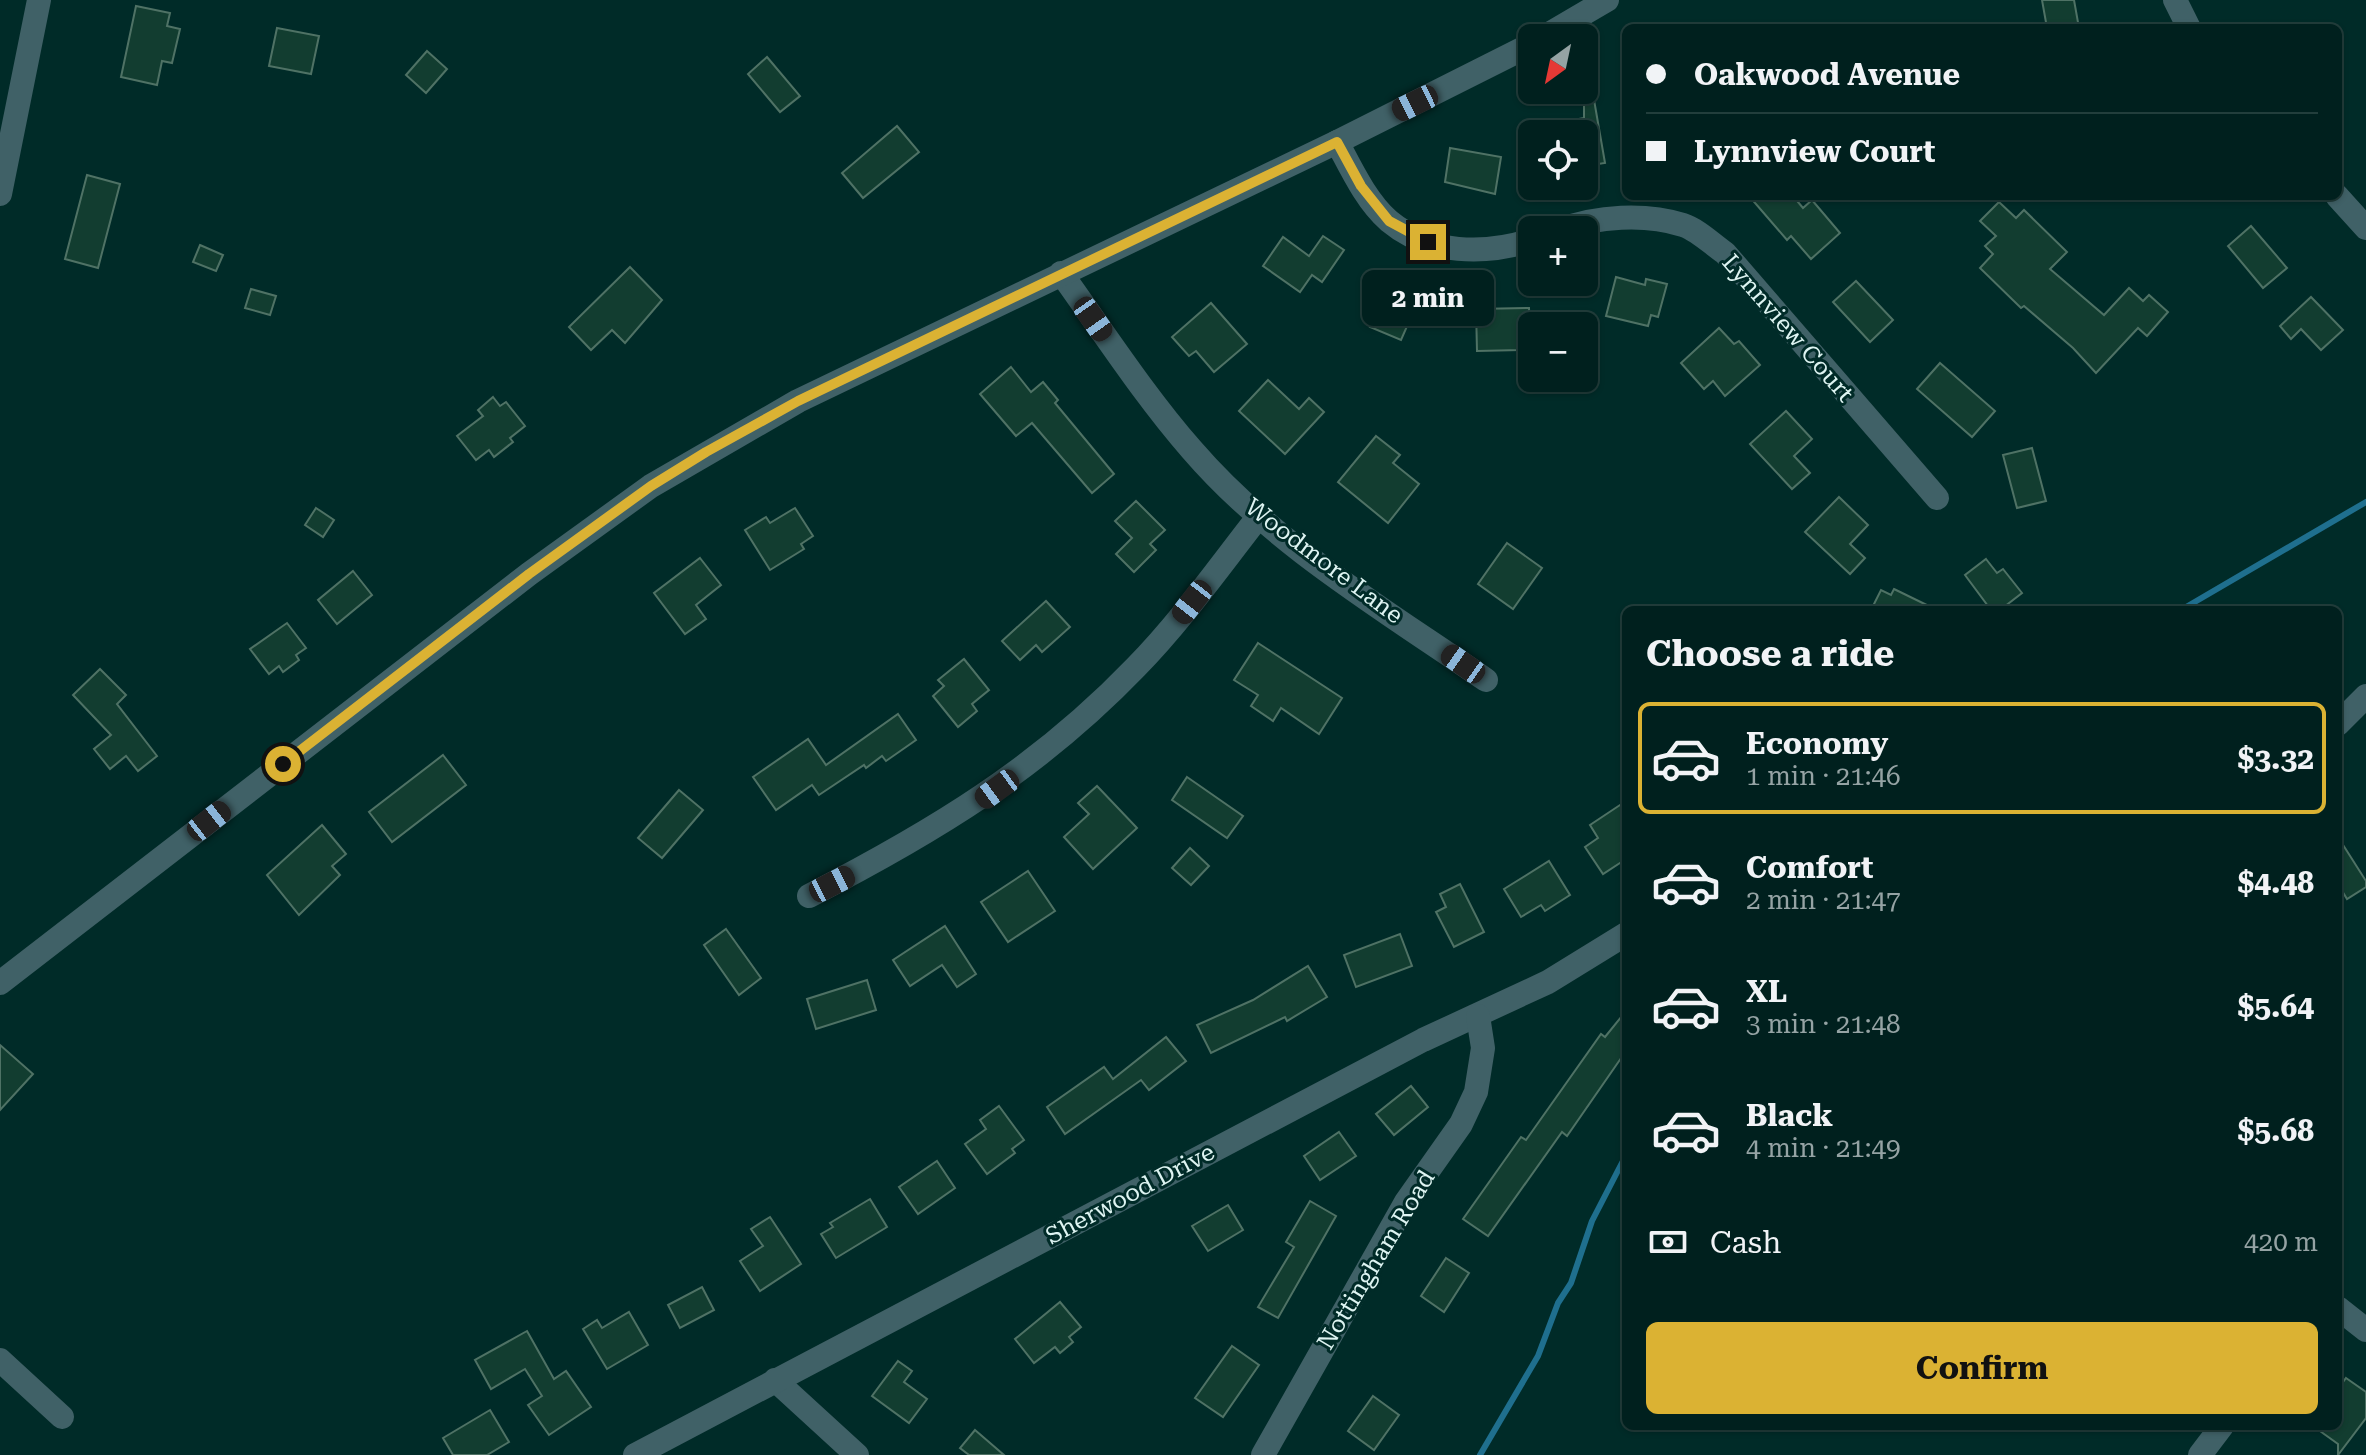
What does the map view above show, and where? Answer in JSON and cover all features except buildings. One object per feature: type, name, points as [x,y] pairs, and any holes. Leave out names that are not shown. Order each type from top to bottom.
[{"type":"street","points":[[0,194],[39,0]]},
{"type":"street","points":[[1566,24],[1607,0]]},
{"type":"street","points":[[2175,0],[2187,24]]},
{"type":"street","points":[[0,983],[529,574],[651,486],[798,401],[1337,142],[1518,51]]},
{"type":"street","points":[[1337,142],[1361,186],[1389,221],[1428,242],[1465,251],[1500,250],[1518,244]]},
{"type":"street","points":[[2341,200],[2366,228]]},
{"type":"street","name":"Lynnview Court","points":[[1598,221],[1643,217],[1686,226],[1725,253],[1937,498]]},
{"type":"street","name":"Woodmore Lane","points":[[1061,273],[1142,387],[1194,452],[1259,516],[1486,680]]},
{"type":"street","points":[[809,896],[901,849],[978,803],[1035,760],[1135,668],[1259,516]]},
{"type":"street","points":[[2342,720],[2366,696]]},
{"type":"street","name":"Sherwood Drive","points":[[635,1455],[1423,1040],[1548,982],[1622,936]]},
{"type":"street","name":"Nottingham Road","points":[[1263,1455],[1406,1202],[1461,1124],[1476,1092],[1483,1048],[1478,1016]]},
{"type":"street","points":[[2342,1311],[2366,1330]]},
{"type":"street","points":[[0,1360],[62,1417]]},
{"type":"street","points":[[775,1380],[857,1455]]},
{"type":"street","points":[[2200,1455],[2219,1430]]},
{"type":"waterway","points":[[2188,606],[2366,502]]},
{"type":"waterway","points":[[1480,1455],[1538,1356],[1558,1303],[1571,1283],[1592,1221],[1622,1163]]},
{"type":"route","points":[[283,764],[529,574],[651,486],[706,452],[798,401],[1337,142],[1361,186],[1389,221],[1428,242]]}]
